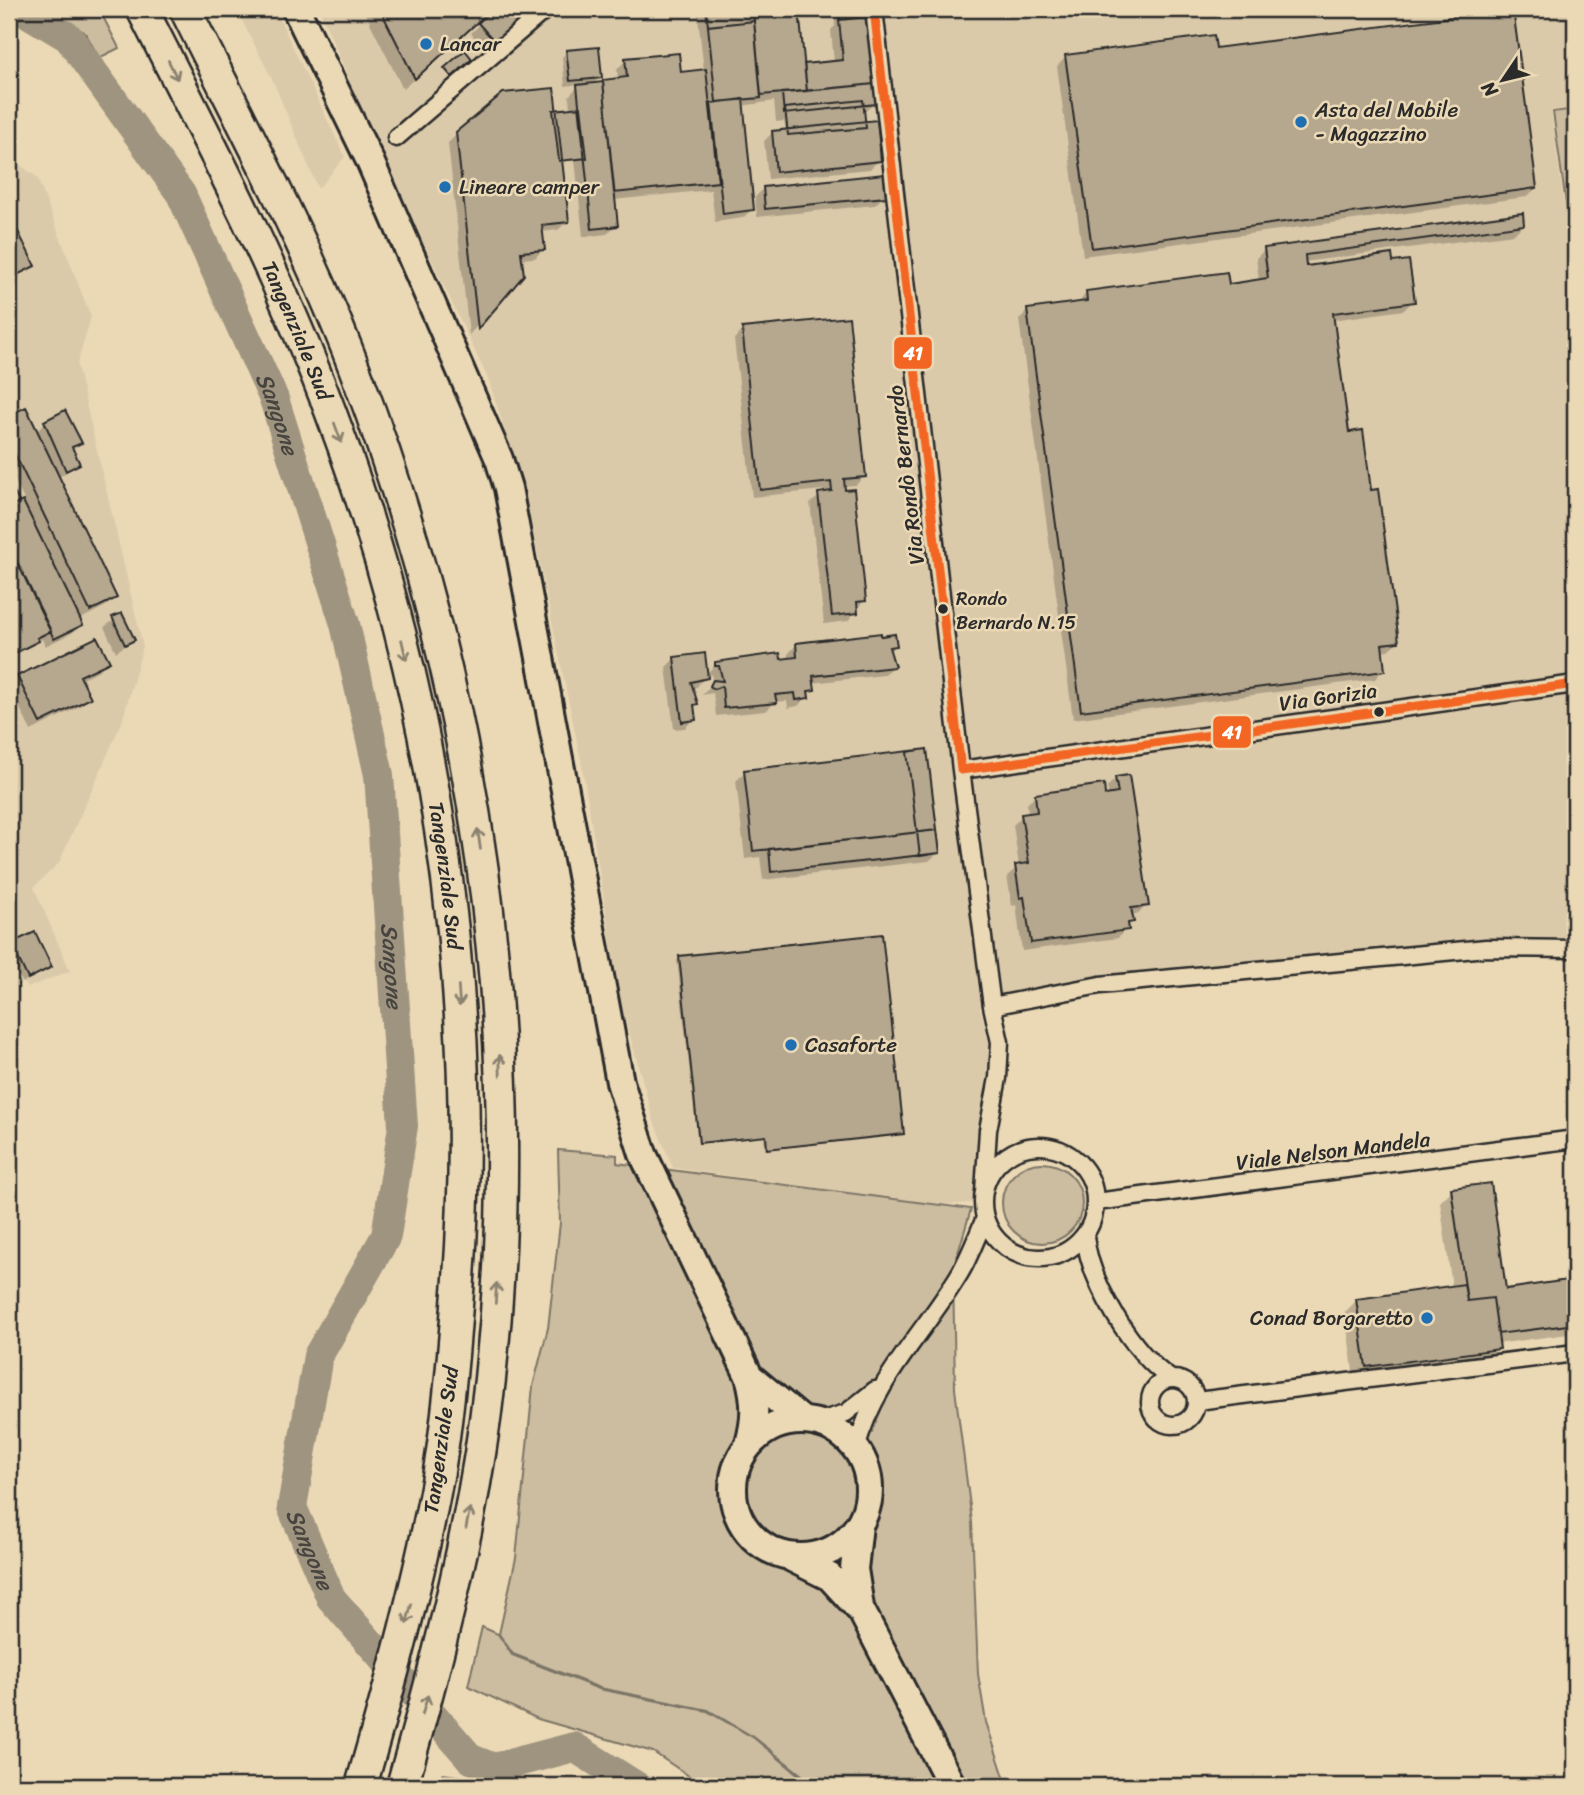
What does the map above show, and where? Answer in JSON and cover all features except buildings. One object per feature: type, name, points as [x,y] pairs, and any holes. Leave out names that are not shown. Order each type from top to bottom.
[{"type":"highway","name":"Tangenziale Sud","points":[[142,9],[288,306],[344,450],[374,539],[396,614],[439,821],[455,950],[462,1039],[464,1172],[453,1362],[440,1466],[424,1547],[361,1786]]},
{"type":"highway","name":"Tangenziale Sud","points":[[185,9],[295,233],[357,374],[408,520],[428,590],[474,801],[499,1020],[502,1152],[490,1379],[456,1585],[404,1778]]},
{"type":"main road","points":[[296,9],[370,161],[499,459],[508,488],[607,1024],[628,1113],[643,1154],[749,1376],[755,1397],[756,1420],[749,1444],[733,1476],[736,1511],[755,1541],[830,1577],[862,1612],[952,1786]]},
{"type":"main road","points":[[749,1376],[810,1421],[845,1437],[863,1461],[869,1487],[865,1513],[859,1525],[853,1569],[862,1612]]},
{"type":"main road","points":[[749,1444],[768,1429],[810,1421]]},
{"type":"main road","points":[[787,1556],[820,1555],[835,1548],[859,1525]]},
{"type":"street","points":[[396,138],[546,9]]},
{"type":"street","name":"Via Rondò Bernardo","points":[[874,9],[961,770],[992,1006],[1000,1042],[998,1078],[988,1130],[984,1192]]},
{"type":"street","name":"Via Gorizia","points":[[961,770],[1575,684]]},
{"type":"street","points":[[992,1006],[1100,985],[1486,948],[1575,949]]},
{"type":"street","name":"Viale Nelson Mandela","points":[[1096,1202],[1575,1139]]},
{"type":"street","points":[[1037,1145],[1055,1148],[1078,1162],[1093,1184],[1096,1202],[1094,1219],[1086,1236],[1073,1248],[1058,1256],[1041,1259],[1023,1256],[1007,1249],[995,1237],[985,1218],[984,1192],[995,1167],[1004,1158],[1020,1149],[1037,1145]]},
{"type":"street","points":[[856,1449],[861,1430],[882,1384],[961,1272],[985,1218]]},
{"type":"street","points":[[1086,1236],[1094,1276],[1145,1358],[1171,1379]]},
{"type":"street","points":[[1197,1401],[1575,1353]]},
{"type":"street","points":[[1171,1379],[1186,1382],[1197,1401],[1192,1416],[1172,1425],[1158,1419],[1150,1406],[1153,1391],[1164,1381],[1171,1379]]},
{"type":"street","points":[[810,1421],[846,1413],[882,1384]]},
{"type":"shaded area","points":[[50,9],[99,9],[119,48],[99,58],[86,34]]},
{"type":"shaded area","points":[[236,9],[275,9],[345,157],[318,189],[273,81]]},
{"type":"shaded area","points":[[319,9],[1575,9],[1575,107],[1551,111],[1575,281],[1575,946],[1098,980],[980,1007],[990,1046],[990,1079],[972,1203],[938,1205],[673,1168],[654,1122],[621,1004],[582,766],[534,536],[513,455],[488,379],[376,143]]},
{"type":"shaded area","points":[[1575,109],[1575,267],[1553,112]]},
{"type":"shaded area","points":[[9,157],[37,177],[91,317],[77,365],[143,646],[122,722],[59,863],[34,887],[70,971],[27,988],[9,960]]},
{"type":"shaded area","points":[[558,1150],[617,1155],[617,1163],[971,1209],[953,1270],[955,1389],[972,1522],[978,1674],[986,1722],[1007,1786],[821,1786],[807,1779],[755,1738],[708,1710],[600,1688],[513,1654],[499,1634],[516,1558],[533,1386],[548,1328],[560,1223]]},
{"type":"shaded area","points":[[1042,1163],[1057,1166],[1070,1175],[1079,1188],[1082,1203],[1079,1218],[1070,1231],[1057,1240],[1042,1243],[1027,1240],[1014,1231],[1005,1218],[1002,1203],[1005,1188],[1014,1175],[1027,1166]]},
{"type":"shaded area","points":[[482,1627],[498,1634],[512,1655],[599,1689],[707,1711],[754,1738],[806,1781],[818,1786],[704,1786],[653,1752],[538,1719],[468,1686]]},
{"type":"shaded area","points":[[442,1774],[531,1786],[442,1786]]},
{"type":"waterway","name":"Sangone","points":[[21,9],[68,37],[181,194],[274,399],[345,624],[379,775],[403,1126],[386,1236],[318,1356],[292,1507],[331,1598],[471,1759],[494,1768],[574,1747],[636,1786]]},
{"type":"transit line","name":"41","points":[[874,9],[961,770],[1575,684]]},
{"type":"place","name":"Lancar","points":[[426,44]]},
{"type":"place","name":"Asta del Mobile - Magazzino","points":[[1301,122]]},
{"type":"place","name":"Lineare camper","points":[[445,187]]},
{"type":"place","name":"Rondo Bernardo N.15","points":[[943,609]]},
{"type":"place","name":"Casaforte","points":[[791,1045]]},
{"type":"place","name":"Conad Borgaretto","points":[[1427,1318]]}]
